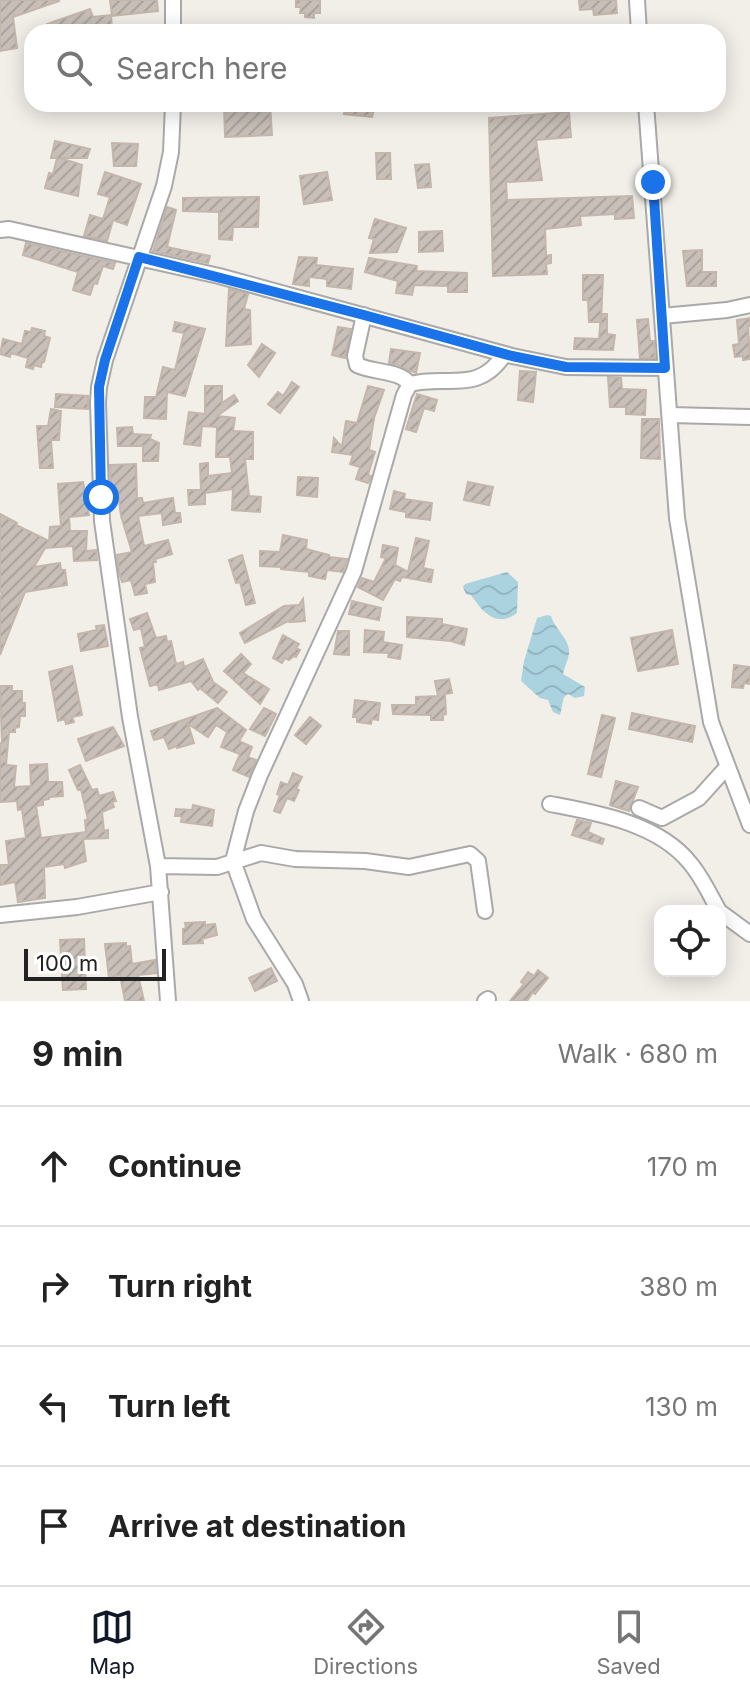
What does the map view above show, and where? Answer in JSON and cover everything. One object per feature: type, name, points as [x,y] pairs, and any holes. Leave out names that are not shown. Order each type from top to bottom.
[{"type":"street","points":[[173,0],[173,24]]},
{"type":"street","points":[[637,0],[638,24]]},
{"type":"street","points":[[168,1001],[158,866],[128,702],[102,521],[99,387],[164,186],[171,152],[173,112]]},
{"type":"street","points":[[647,112],[677,518],[711,722],[750,825]]},
{"type":"street","points":[[0,230],[9,229],[139,257],[504,355],[566,367],[665,368]]},
{"type":"street","points":[[662,316],[750,305]]},
{"type":"street","points":[[364,315],[355,362],[376,372],[400,375],[410,384],[470,380],[496,368],[504,355]]},
{"type":"street","points":[[301,1001],[295,984],[254,919],[233,861],[246,811],[260,775],[354,571],[404,395],[410,384]]},
{"type":"street","points":[[670,415],[750,417]]},
{"type":"street","points":[[639,808],[662,818],[699,798],[727,767]]},
{"type":"street","points":[[550,804],[621,818],[677,849],[692,864],[716,905]]},
{"type":"street","points":[[158,866],[217,867],[261,853],[295,859],[365,861],[409,867],[470,854],[478,861],[485,911]]},
{"type":"street","points":[[0,915],[77,907],[161,892]]},
{"type":"street","points":[[726,916],[750,934]]},
{"type":"water","points":[[507,572],[518,582],[517,613],[496,619],[485,612],[471,595],[466,594],[463,587]]},
{"type":"water","points":[[551,616],[569,649],[563,674],[585,687],[584,696],[575,698],[568,694],[564,697],[560,715],[553,712],[548,700],[540,698],[521,681],[537,618]]},
{"type":"building","points":[[0,0],[59,1],[13,17],[17,48],[0,51]]},
{"type":"building","points":[[110,0],[157,0],[158,11],[112,16]]},
{"type":"building","points":[[296,0],[320,0],[320,13],[314,13],[314,18],[305,17],[305,13],[300,13],[301,7],[296,7]]},
{"type":"building","points":[[579,0],[616,0],[617,13],[594,15],[593,9],[580,10]]},
{"type":"building","points":[[90,9],[93,17],[111,15],[112,24],[47,24]]},
{"type":"building","points":[[224,112],[271,112],[272,135],[225,137]]},
{"type":"building","points":[[344,112],[373,112],[372,117]]},
{"type":"building","points":[[569,112],[571,137],[536,140],[542,180],[506,182],[507,200],[632,196],[634,218],[615,219],[615,214],[580,216],[581,225],[545,229],[546,256],[551,255],[551,263],[546,264],[547,274],[493,276],[489,118]]},
{"type":"building","points":[[55,141],[90,149],[87,158],[60,158],[82,165],[78,196],[45,188],[57,158],[51,158]]},
{"type":"building","points":[[112,143],[138,144],[136,166],[114,166]]},
{"type":"building","points":[[376,153],[390,153],[391,179],[377,179]]},
{"type":"building","points":[[429,164],[431,187],[418,188],[415,165]]},
{"type":"building","points":[[105,172],[141,184],[127,225],[113,220],[107,241],[84,236],[90,215],[103,219],[110,197],[98,194]]},
{"type":"building","points":[[327,172],[332,200],[304,204],[300,176]]},
{"type":"building","points":[[259,197],[258,227],[233,227],[232,240],[219,239],[219,212],[183,211],[183,198]]},
{"type":"building","points":[[167,207],[176,210],[167,247],[210,256],[208,263],[153,251]]},
{"type":"building","points":[[375,219],[406,228],[397,252],[370,253],[374,239],[369,238]]},
{"type":"building","points":[[442,231],[443,251],[419,252],[419,232]]},
{"type":"building","points":[[26,243],[115,263],[113,269],[103,266],[90,295],[73,290],[78,272],[23,255]]},
{"type":"building","points":[[702,250],[702,272],[716,272],[716,286],[687,286],[683,251]]},
{"type":"building","points":[[299,257],[317,258],[316,265],[353,269],[351,289],[327,286],[327,279],[309,277],[309,286],[293,284]]},
{"type":"building","points":[[369,258],[417,266],[416,271],[467,273],[467,292],[448,292],[448,286],[414,285],[412,295],[396,293],[398,281],[365,272]]},
{"type":"building","points":[[583,275],[603,275],[601,322],[589,322],[588,300],[583,300]]},
{"type":"building","points":[[229,289],[248,294],[244,309],[250,310],[251,344],[226,346]]},
{"type":"building","points":[[601,314],[607,314],[607,334],[615,335],[613,350],[574,349],[575,338],[599,339]]},
{"type":"building","points":[[750,318],[750,359],[743,360],[743,356],[735,357],[733,345],[739,344],[737,320]]},
{"type":"building","points":[[648,319],[655,358],[640,358],[637,320]]},
{"type":"building","points":[[175,322],[205,329],[185,396],[167,392],[166,419],[144,418],[145,397],[156,397],[163,367],[175,370],[184,333],[173,331]]},
{"type":"building","points":[[338,327],[351,329],[345,358],[332,355]]},
{"type":"building","points":[[32,328],[45,331],[44,336],[50,338],[41,367],[26,367],[28,358],[11,353],[10,357],[0,354],[3,339],[22,344],[25,331],[31,332]]},
{"type":"building","points":[[262,344],[275,353],[259,377],[248,365]]},
{"type":"building","points":[[391,349],[420,353],[416,373],[389,363]]},
{"type":"building","points":[[520,371],[536,372],[533,402],[518,400]]},
{"type":"building","points":[[608,377],[621,378],[622,389],[646,390],[645,415],[626,414],[626,407],[610,407]]},
{"type":"building","points":[[292,382],[299,387],[280,413],[268,404],[278,392],[283,396]]},
{"type":"building","points":[[205,386],[222,386],[222,403],[234,395],[238,401],[217,416],[235,418],[233,431],[253,432],[253,459],[245,459],[249,496],[261,497],[260,512],[232,510],[233,489],[205,493],[205,504],[189,505],[188,490],[201,490],[200,464],[208,463],[208,476],[232,473],[230,457],[216,457],[217,427],[202,426],[200,446],[184,444],[189,412],[205,414]]},
{"type":"building","points":[[368,386],[384,390],[374,418],[369,450],[375,452],[368,483],[356,479],[360,467],[350,464],[353,455],[332,452],[334,438],[342,447],[346,421],[357,423]]},
{"type":"building","points":[[56,394],[88,396],[88,409],[55,407]]},
{"type":"building","points":[[417,394],[437,400],[434,411],[424,408],[416,432],[406,429]]},
{"type":"building","points":[[51,409],[61,411],[59,440],[51,440],[53,468],[40,468],[37,426],[48,426]]},
{"type":"building","points":[[642,419],[659,419],[660,459],[641,458]]},
{"type":"building","points":[[132,427],[133,434],[151,435],[150,439],[159,443],[158,461],[143,461],[143,446],[118,446],[117,428]]},
{"type":"building","points":[[136,464],[137,498],[142,498],[143,503],[173,498],[175,513],[180,513],[181,522],[163,525],[162,513],[138,516],[144,546],[168,540],[172,554],[155,559],[155,582],[145,584],[147,593],[135,595],[131,580],[122,582],[119,572],[117,555],[132,552],[121,516],[118,492],[111,493],[110,465]]},
{"type":"building","points":[[298,477],[318,478],[317,497],[297,495]]},
{"type":"building","points":[[83,482],[89,515],[69,517],[70,531],[87,531],[86,551],[96,550],[97,560],[74,561],[73,546],[45,548],[34,567],[60,563],[61,570],[65,570],[67,585],[25,592],[0,655],[0,514],[49,541],[50,527],[61,526],[58,484]]},
{"type":"building","points":[[468,482],[493,487],[489,505],[464,500]]},
{"type":"building","points":[[394,491],[405,494],[404,499],[432,503],[430,520],[406,517],[406,512],[390,509]]},
{"type":"building","points":[[283,535],[307,540],[306,549],[347,559],[343,572],[327,570],[325,579],[309,576],[309,572],[260,566],[260,551],[280,552]]},
{"type":"building","points":[[416,538],[429,541],[423,568],[433,570],[431,582],[402,577],[400,581],[395,579],[383,600],[358,587],[362,578],[374,582],[386,558],[381,557],[383,545],[398,548],[395,565],[408,572]]},
{"type":"building","points":[[242,555],[255,603],[246,605],[240,582],[236,583],[229,560]]},
{"type":"building","points":[[303,599],[305,621],[290,622],[292,619],[245,643],[240,633],[284,606],[299,605]]},
{"type":"building","points":[[352,601],[381,608],[379,620],[349,614]]},
{"type":"building","points":[[147,613],[156,638],[166,636],[167,642],[171,641],[176,664],[183,662],[184,667],[203,659],[213,682],[227,692],[218,703],[200,688],[198,690],[191,681],[159,690],[158,684],[150,686],[140,648],[145,647],[141,628],[134,630],[130,619]]},
{"type":"building","points":[[407,617],[442,619],[442,624],[467,629],[464,645],[407,637]]},
{"type":"building","points":[[104,625],[108,646],[81,651],[78,634],[97,630],[96,626]]},
{"type":"building","points":[[365,630],[384,632],[383,642],[402,645],[400,659],[388,657],[389,653],[364,652]]},
{"type":"building","points":[[672,630],[678,664],[638,671],[631,638]]},
{"type":"building","points":[[338,631],[349,631],[349,655],[334,654]]},
{"type":"building","points":[[283,635],[299,644],[296,648],[300,650],[296,657],[285,658],[282,663],[273,658]]},
{"type":"building","points":[[241,654],[251,664],[243,673],[269,689],[260,704],[224,671]]},
{"type":"building","points":[[734,665],[750,667],[750,684],[744,683],[743,688],[732,687]]},
{"type":"building","points":[[72,666],[82,715],[72,717],[74,722],[66,724],[65,719],[58,721],[49,672]]},
{"type":"building","points":[[449,679],[452,693],[445,694],[446,714],[443,720],[431,720],[431,715],[393,714],[392,705],[416,705],[416,697],[438,696],[435,681]]},
{"type":"building","points":[[0,686],[12,686],[12,691],[22,691],[22,703],[25,703],[25,716],[20,716],[19,727],[15,728],[15,732],[9,732],[6,765],[16,766],[14,787],[31,786],[30,765],[47,764],[48,782],[62,782],[63,796],[49,797],[43,800],[43,805],[36,806],[41,838],[86,832],[85,820],[88,820],[81,789],[78,790],[69,770],[80,765],[92,790],[97,789],[99,796],[113,792],[116,801],[112,802],[114,807],[102,812],[108,838],[83,839],[86,861],[65,868],[64,864],[44,867],[45,898],[18,902],[15,882],[0,885],[0,865],[9,865],[6,841],[26,838],[22,809],[18,810],[17,801],[0,802]]},
{"type":"building","points":[[355,700],[380,703],[378,720],[372,719],[371,724],[357,722],[357,717],[353,717]]},
{"type":"building","points":[[217,708],[246,730],[239,741],[252,747],[248,757],[256,760],[249,777],[233,770],[240,754],[221,747],[227,732],[216,725],[208,737],[188,724],[194,743],[177,748],[169,749],[164,737],[154,740],[151,731]]},
{"type":"building","points":[[264,708],[276,714],[265,736],[250,729]]},
{"type":"building","points":[[632,713],[695,726],[692,742],[629,729]]},
{"type":"building","points":[[602,715],[615,718],[601,777],[588,774]]},
{"type":"building","points":[[310,717],[321,726],[306,744],[295,735]]},
{"type":"building","points":[[113,727],[124,746],[86,761],[78,739]]},
{"type":"building","points":[[293,773],[302,777],[294,801],[287,798],[280,813],[274,811],[281,782],[288,785]]},
{"type":"building","points":[[616,781],[638,787],[629,811],[610,805]]},
{"type":"building","points":[[193,805],[214,810],[212,826],[181,822],[182,816],[175,816],[176,809],[192,810]]},
{"type":"building","points":[[577,820],[591,823],[588,832],[604,839],[602,844],[572,835]]},
{"type":"building","points":[[205,922],[205,925],[215,924],[217,935],[202,939],[203,943],[183,944],[185,923]]},
{"type":"building","points":[[84,939],[86,989],[63,990],[60,940]]},
{"type":"building","points":[[126,943],[126,947],[130,946],[132,964],[155,960],[156,973],[138,975],[144,1001],[125,1001],[120,975],[109,978],[105,944]]},
{"type":"building","points":[[271,968],[277,981],[255,991],[249,978]]},
{"type":"building","points":[[538,970],[548,978],[535,994],[533,992],[527,1001],[510,1001],[524,984],[521,982],[528,972],[534,976]]},
{"type":"route","points":[[101,497],[99,387],[139,257],[512,356],[566,367],[665,368],[653,182]]}]
